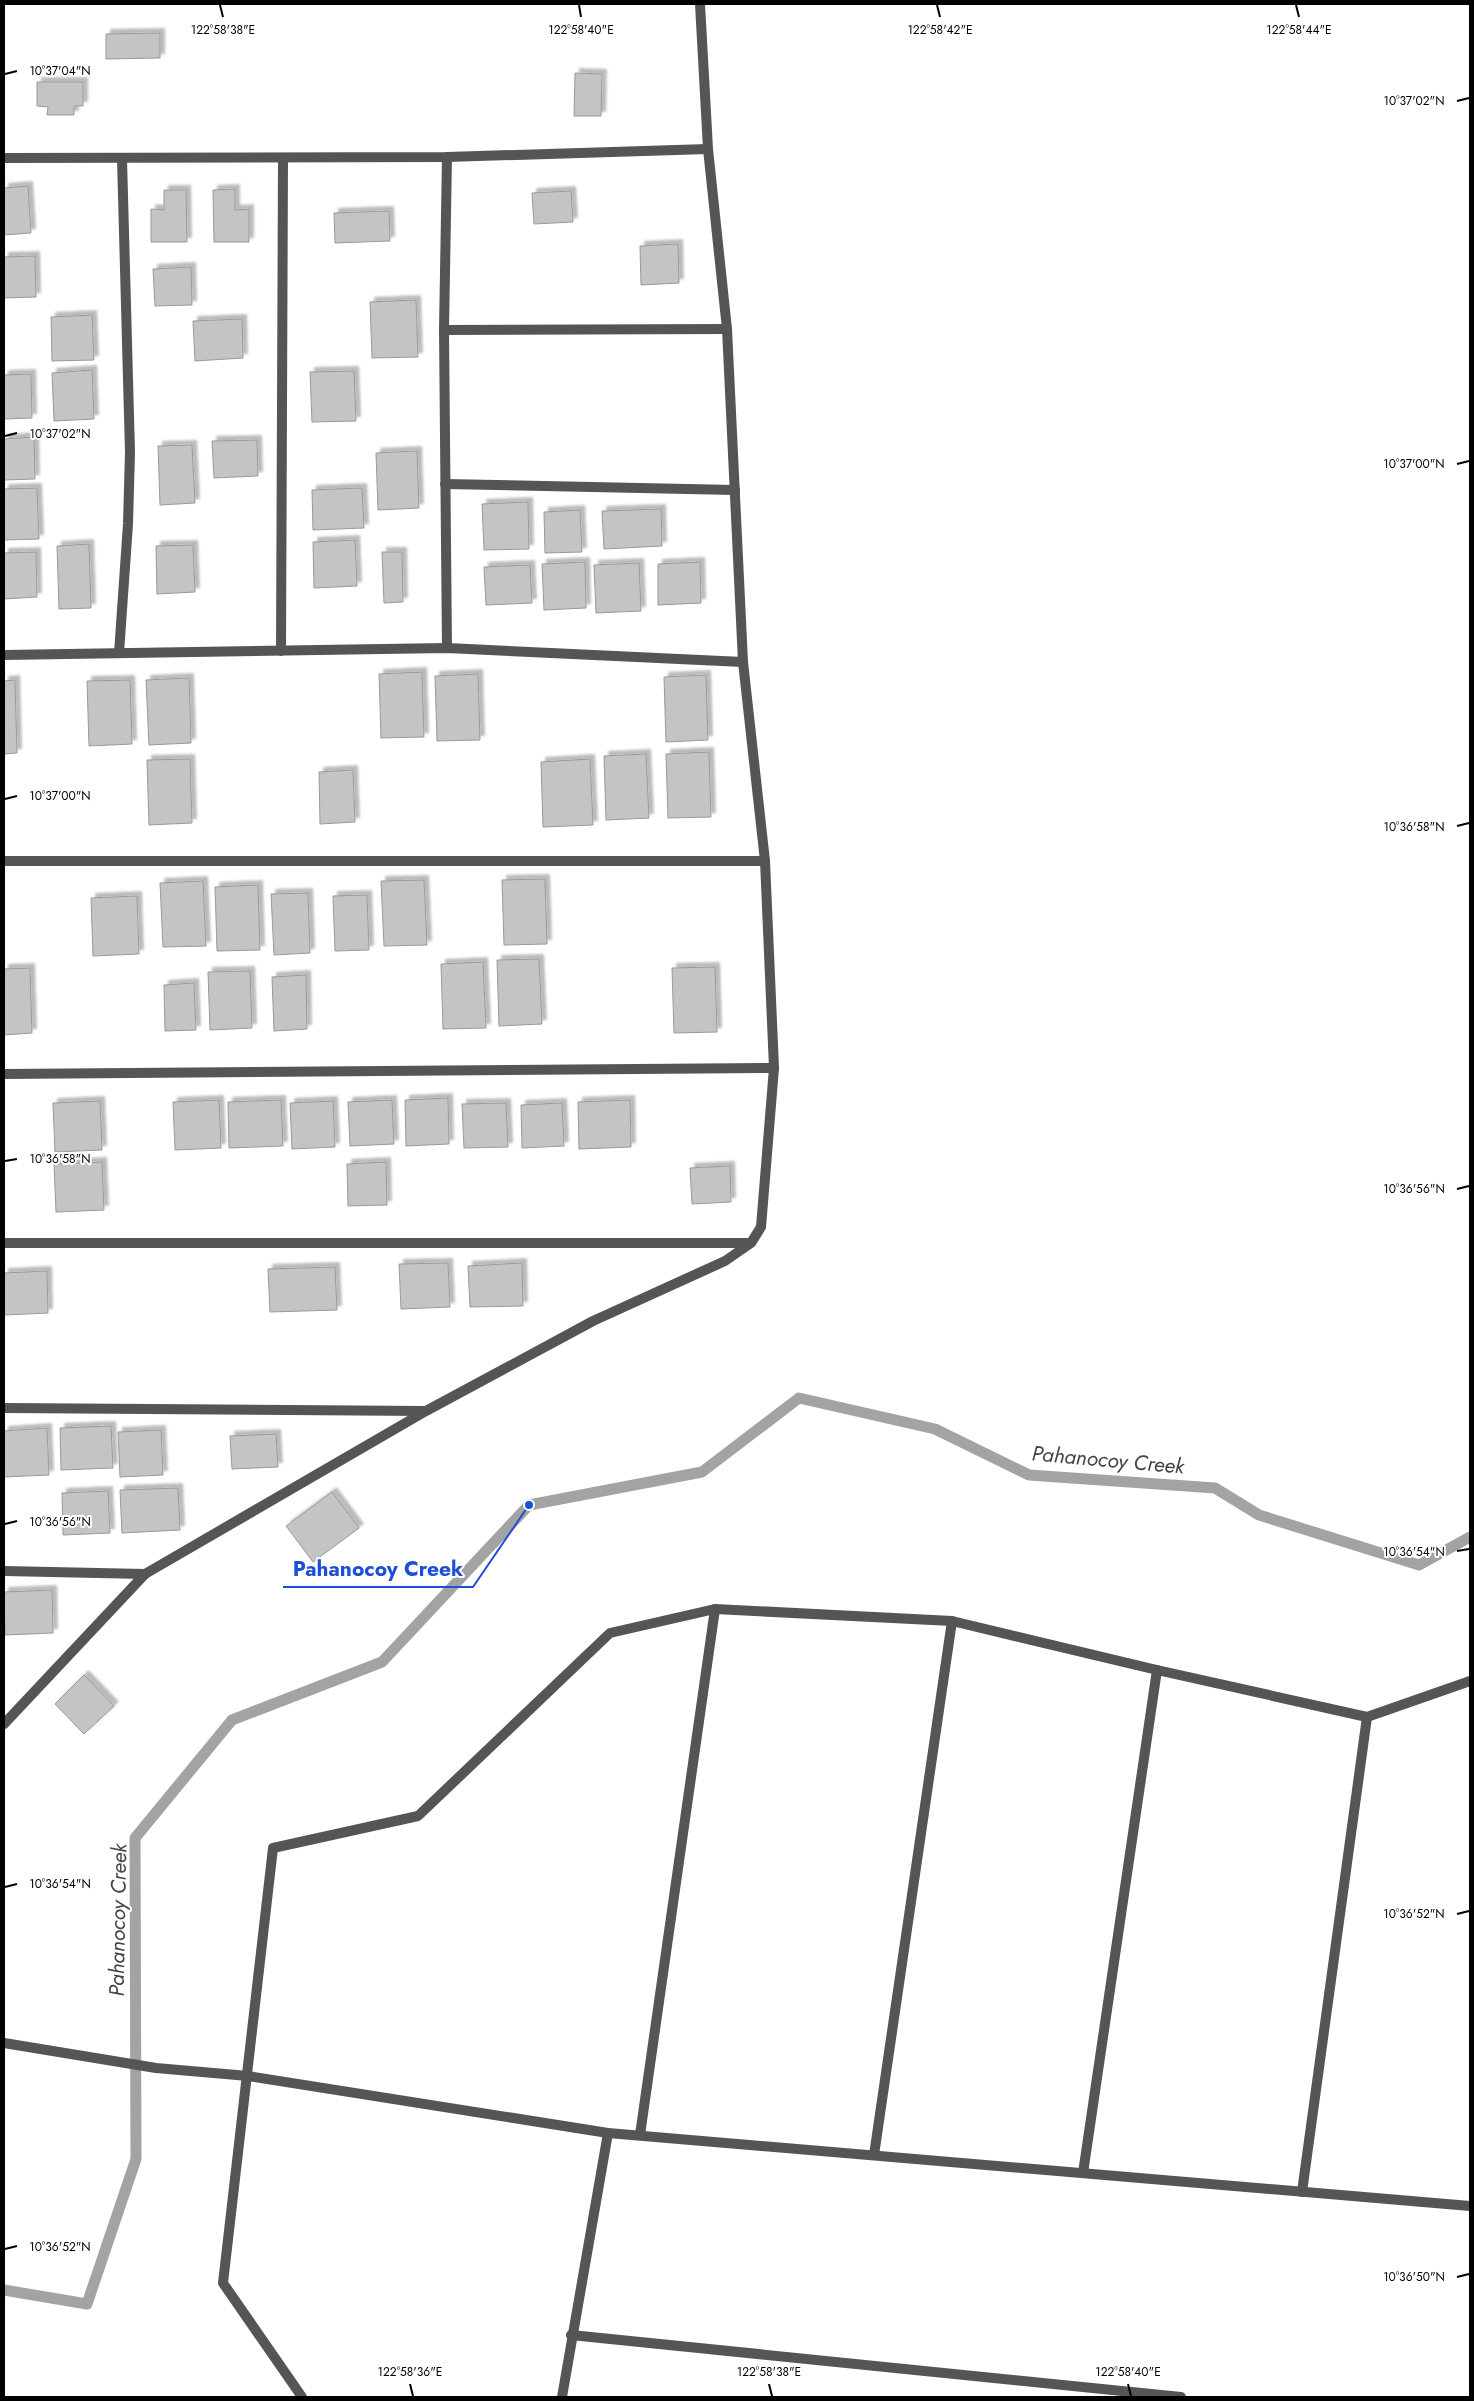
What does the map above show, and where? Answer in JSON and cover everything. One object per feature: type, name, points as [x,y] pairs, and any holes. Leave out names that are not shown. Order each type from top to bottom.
[{"type":"street","points":[[4,1724],[145,1574],[426,1411],[593,1321],[725,1261],[751,1243],[761,1226],[774,1068],[765,861],[743,662],[727,329],[708,149],[700,4]]},
{"type":"street","points":[[4,158],[283,159],[447,157],[708,149]]},
{"type":"street","points":[[447,157],[444,330],[447,648]]},
{"type":"street","points":[[119,653],[128,524],[130,452],[122,159]]},
{"type":"street","points":[[281,651],[283,159]]},
{"type":"street","points":[[444,330],[727,329]]},
{"type":"street","points":[[445,484],[735,490]]},
{"type":"street","points":[[4,655],[447,648],[743,662]]},
{"type":"street","points":[[4,861],[765,861]]},
{"type":"street","points":[[4,1074],[774,1068]]},
{"type":"street","points":[[4,1244],[751,1243]]},
{"type":"street","points":[[4,1408],[426,1411]]},
{"type":"street","points":[[4,1571],[145,1574]]},
{"type":"street","points":[[640,2135],[715,1609]]},
{"type":"street","points":[[302,2397],[223,2283],[273,1848],[418,1816],[610,1633],[715,1609],[952,1621],[1157,1670],[1367,1717],[1470,1681]]},
{"type":"street","points":[[874,2155],[952,1621]]},
{"type":"street","points":[[1083,2173],[1157,1670]]},
{"type":"street","points":[[1302,2192],[1367,1717]]},
{"type":"street","points":[[4,2043],[156,2068],[248,2076],[608,2133],[1470,2206]]},
{"type":"street","points":[[562,2397],[571,2335],[608,2133]]},
{"type":"street","points":[[571,2335],[1181,2397]]},
{"type":"building","points":[[160,33],[160,58],[106,59],[106,34]]},
{"type":"building","points":[[575,73],[602,74],[601,116],[574,116]]},
{"type":"building","points":[[37,82],[83,82],[83,106],[74,106],[74,115],[47,115],[48,107],[37,106]]},
{"type":"building","points":[[28,186],[31,233],[4,235],[4,188]]},
{"type":"building","points":[[235,189],[235,210],[249,209],[249,242],[214,242],[213,190]]},
{"type":"building","points":[[164,190],[186,190],[187,242],[151,242],[151,209],[164,210]]},
{"type":"building","points":[[571,191],[573,222],[534,224],[532,193]]},
{"type":"building","points":[[389,211],[390,241],[335,243],[334,213]]},
{"type":"building","points":[[678,244],[679,283],[641,285],[640,246]]},
{"type":"building","points":[[35,256],[36,297],[4,298],[4,257]]},
{"type":"building","points":[[191,267],[192,305],[155,306],[153,269]]},
{"type":"building","points":[[416,300],[418,357],[372,358],[370,302]]},
{"type":"building","points":[[92,315],[94,360],[52,361],[51,317]]},
{"type":"building","points":[[242,319],[243,358],[195,361],[193,321]]},
{"type":"building","points":[[92,370],[94,419],[54,421],[52,373]]},
{"type":"building","points":[[354,371],[356,421],[312,422],[310,372]]},
{"type":"building","points":[[31,374],[32,418],[4,419],[4,375]]},
{"type":"building","points":[[34,437],[35,479],[4,480],[4,439]]},
{"type":"building","points":[[257,440],[258,476],[214,478],[212,441]]},
{"type":"building","points":[[192,445],[195,503],[160,505],[158,446]]},
{"type":"building","points":[[417,451],[419,508],[378,510],[376,453]]},
{"type":"building","points":[[37,488],[39,539],[4,540],[4,489]]},
{"type":"building","points":[[362,488],[364,528],[313,530],[312,490]]},
{"type":"building","points":[[528,502],[529,549],[484,550],[482,504]]},
{"type":"building","points":[[661,509],[662,546],[604,549],[602,511]]},
{"type":"building","points":[[580,510],[582,552],[545,553],[544,512]]},
{"type":"building","points":[[355,540],[357,586],[314,588],[313,542]]},
{"type":"building","points":[[89,544],[91,608],[59,609],[57,546]]},
{"type":"building","points":[[193,545],[195,592],[157,594],[156,546]]},
{"type":"building","points":[[36,552],[37,597],[4,599],[4,553]]},
{"type":"building","points":[[382,552],[402,552],[403,602],[384,603]]},
{"type":"building","points":[[585,562],[586,608],[544,610],[542,564]]},
{"type":"building","points":[[700,562],[701,603],[658,605],[658,564]]},
{"type":"building","points":[[639,563],[641,611],[596,613],[594,565]]},
{"type":"building","points":[[530,565],[532,603],[486,605],[484,567]]},
{"type":"building","points":[[422,672],[424,737],[381,738],[379,674]]},
{"type":"building","points":[[478,674],[480,740],[437,741],[435,676]]},
{"type":"building","points":[[706,675],[708,740],[666,742],[664,677]]},
{"type":"building","points":[[189,678],[191,743],[149,745],[146,680]]},
{"type":"building","points":[[15,680],[17,753],[4,754],[4,681]]},
{"type":"building","points":[[130,680],[132,744],[89,746],[87,681]]},
{"type":"building","points":[[709,752],[711,817],[668,818],[666,754]]},
{"type":"building","points":[[646,754],[649,818],[606,820],[604,756]]},
{"type":"building","points":[[190,759],[192,823],[149,825],[147,760]]},
{"type":"building","points":[[590,759],[593,825],[543,827],[541,762]]},
{"type":"building","points":[[353,770],[355,822],[320,824],[319,772]]},
{"type":"building","points":[[545,879],[547,944],[504,945],[502,880]]},
{"type":"building","points":[[424,880],[427,945],[384,946],[381,881]]},
{"type":"building","points":[[203,881],[206,946],[163,947],[160,883]]},
{"type":"building","points":[[258,885],[260,950],[217,951],[215,887]]},
{"type":"building","points":[[308,893],[310,953],[274,955],[271,894]]},
{"type":"building","points":[[367,895],[369,950],[335,951],[333,896]]},
{"type":"building","points":[[137,896],[139,954],[93,956],[91,898]]},
{"type":"building","points":[[539,959],[542,1024],[499,1026],[497,960]]},
{"type":"building","points":[[483,962],[486,1028],[443,1029],[441,964]]},
{"type":"building","points":[[715,967],[717,1032],[674,1033],[672,968]]},
{"type":"building","points":[[30,968],[32,1033],[4,1035],[4,969]]},
{"type":"building","points":[[250,971],[252,1028],[210,1030],[208,972]]},
{"type":"building","points":[[306,975],[307,1029],[274,1031],[272,977]]},
{"type":"building","points":[[194,983],[196,1030],[165,1031],[164,985]]},
{"type":"building","points":[[448,1098],[449,1144],[406,1146],[405,1100]]},
{"type":"building","points":[[219,1100],[221,1148],[175,1150],[173,1102]]},
{"type":"building","points":[[281,1100],[283,1146],[229,1148],[228,1102]]},
{"type":"building","points":[[392,1100],[394,1144],[350,1146],[348,1102]]},
{"type":"building","points":[[630,1100],[631,1147],[579,1149],[578,1102]]},
{"type":"building","points":[[100,1101],[102,1150],[55,1152],[53,1103]]},
{"type":"building","points":[[333,1101],[335,1147],[292,1149],[290,1103]]},
{"type":"building","points":[[506,1103],[508,1147],[464,1148],[462,1104]]},
{"type":"building","points":[[562,1103],[564,1146],[522,1148],[521,1105]]},
{"type":"building","points":[[102,1162],[104,1210],[56,1212],[54,1164]]},
{"type":"building","points":[[386,1162],[387,1205],[348,1206],[347,1164]]},
{"type":"building","points":[[730,1166],[731,1202],[692,1204],[690,1168]]},
{"type":"building","points":[[448,1263],[450,1307],[401,1309],[399,1264]]},
{"type":"building","points":[[522,1263],[523,1306],[470,1307],[468,1266]]},
{"type":"building","points":[[335,1267],[337,1310],[270,1312],[268,1269]]},
{"type":"building","points":[[47,1271],[48,1313],[4,1315],[4,1273]]},
{"type":"building","points":[[111,1426],[113,1468],[61,1470],[60,1428]]},
{"type":"building","points":[[47,1428],[49,1475],[4,1477],[4,1431]]},
{"type":"building","points":[[161,1430],[163,1475],[120,1477],[118,1432]]},
{"type":"building","points":[[276,1434],[278,1467],[232,1469],[230,1436]]},
{"type":"building","points":[[178,1488],[180,1530],[122,1533],[120,1490]]},
{"type":"building","points":[[108,1491],[110,1533],[63,1535],[62,1493]]},
{"type":"building","points":[[332,1492],[359,1528],[313,1562],[286,1526]]},
{"type":"building","points":[[52,1590],[53,1633],[5,1635],[4,1592]]},
{"type":"building","points":[[84,1675],[114,1706],[84,1734],[55,1704]]},
{"type":"waterway","name":"Pahanocoy Creek","points":[[4,2290],[87,2304],[136,2159],[135,1838],[232,1720],[382,1662],[529,1505],[702,1472],[799,1398],[935,1429],[1029,1475],[1215,1488],[1259,1515],[1419,1565],[1470,1537]]},
{"type":"place","name":"Pahanocoy Creek","points":[[529,1505]]}]
